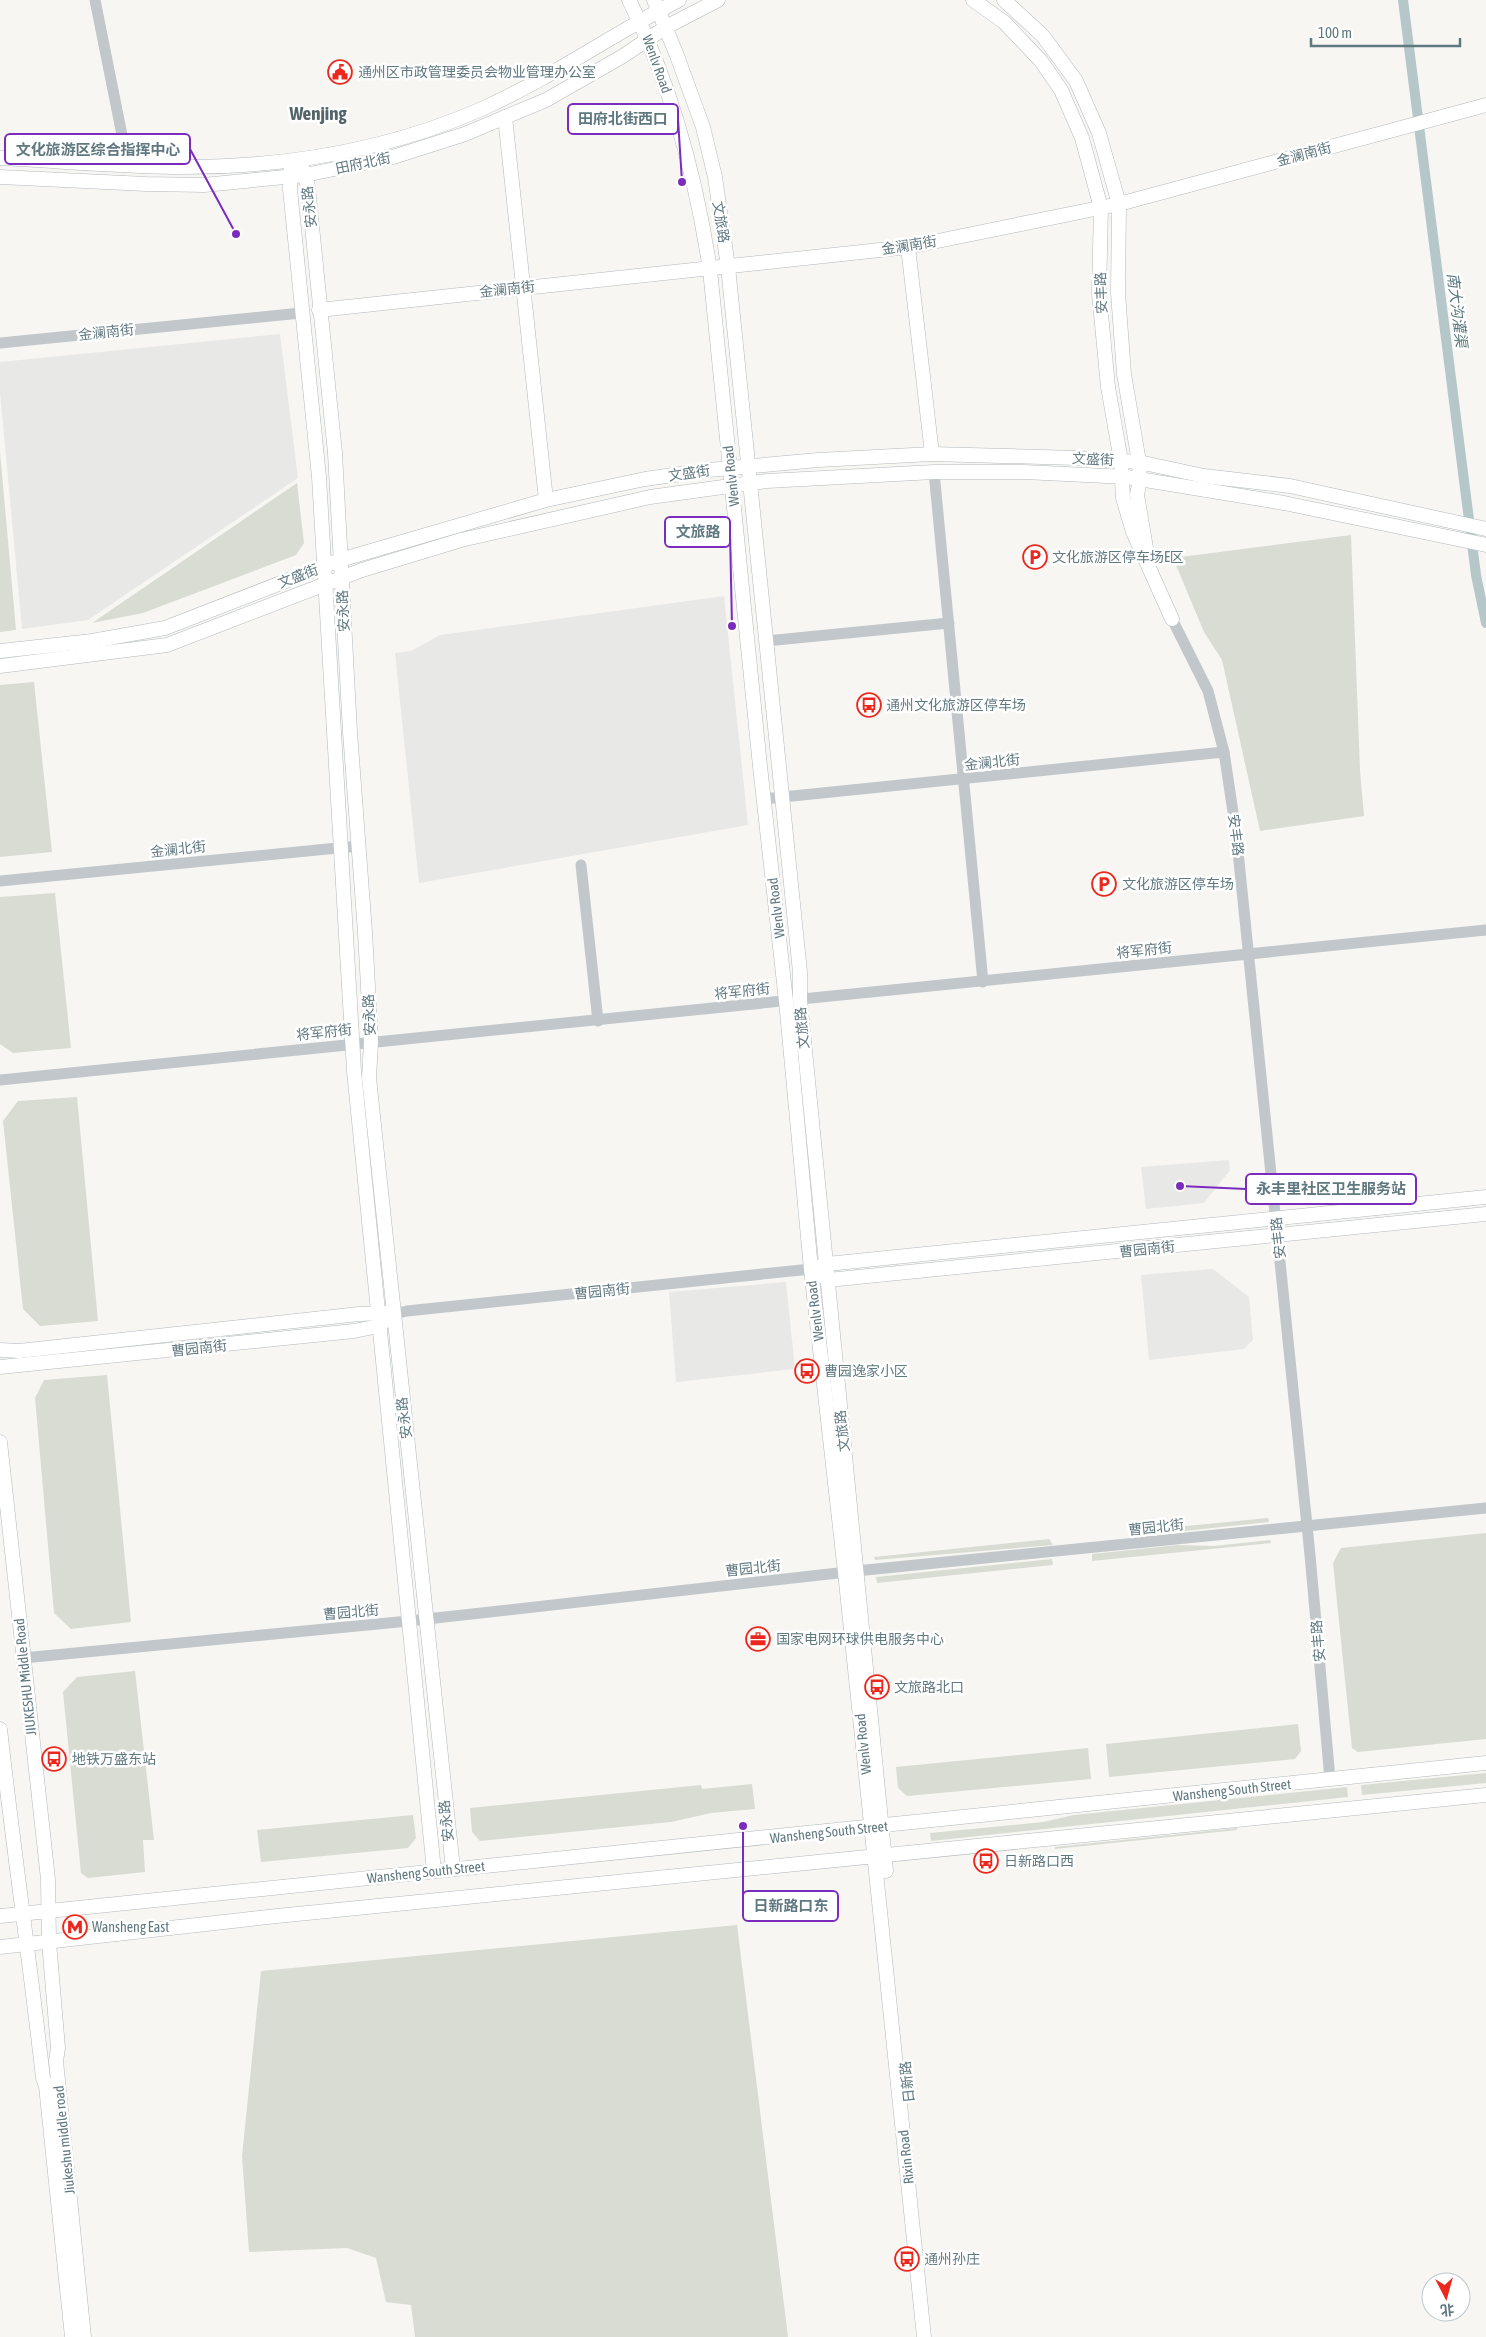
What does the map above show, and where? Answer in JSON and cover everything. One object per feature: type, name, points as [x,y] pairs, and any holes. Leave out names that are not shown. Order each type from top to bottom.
[{"type":"main road","name":"Wenlv Road","points":[[629,0],[649,40],[681,133],[695,189],[710,270],[764,799],[793,1000],[810,1269],[851,1572],[877,1827]]},
{"type":"main road","points":[[656,5],[679,0]]},
{"type":"main road","points":[[666,27],[718,0]]},
{"type":"main road","name":"安丰路","points":[[973,0],[1018,35],[1041,61],[1061,90],[1082,138],[1101,208],[1099,293],[1108,387],[1121,461],[1123,498],[1134,532],[1172,619]]},
{"type":"main road","name":"安丰路","points":[[1004,0],[1043,36],[1076,82],[1099,133],[1119,204],[1118,293],[1124,374],[1139,462],[1140,478],[1137,494],[1148,560],[1172,619]]},
{"type":"main road","name":"田府北街","points":[[0,158],[175,167],[295,160],[345,152],[399,139],[483,108],[560,69],[640,22],[656,5]]},
{"type":"main road","name":"文旅路","points":[[656,5],[703,127],[714,177],[728,267],[800,972],[793,1000],[827,1264],[851,1572]]},
{"type":"main road","name":"田府北街","points":[[0,176],[175,185],[233,183],[305,175],[402,154],[436,144],[546,100],[649,40],[666,27]]},
{"type":"main road","name":"金澜南街","points":[[319,310],[710,270],[908,247],[1119,204],[1486,105]]},
{"type":"main road","points":[[505,117],[546,500]]},
{"type":"main road","name":"安永路","points":[[295,160],[305,175],[335,453],[341,578],[371,1042],[369,1078],[453,1869]]},
{"type":"main road","name":"安永路","points":[[295,160],[290,189],[320,477],[323,567],[354,1071],[434,1870]]},
{"type":"main road","points":[[908,247],[932,454]]},
{"type":"main road","name":"文盛街","points":[[0,651],[92,641],[165,628],[340,560],[546,500],[645,479],[748,466],[828,459],[932,454],[1139,462],[1204,476],[1290,486],[1486,529]]},
{"type":"main road","name":"文盛街","points":[[0,666],[167,645],[324,584],[461,540],[650,496],[768,481],[934,472],[1024,472],[1122,476],[1284,503],[1486,545]]},
{"type":"main road","name":"曹园南街","points":[[810,1269],[827,1264],[1486,1197]]},
{"type":"main road","name":"曹园南街","points":[[828,1280],[1486,1214]]},
{"type":"main road","points":[[810,1269],[828,1280]]},
{"type":"main road","name":"曹园南街","points":[[0,1367],[354,1331],[378,1319],[394,1314]]},
{"type":"main road","name":"曹园南街","points":[[0,1350],[18,1351],[378,1319]]},
{"type":"main road","name":"JIUKESHU Middle Road","points":[[0,1442],[48,1879],[49,1942]]},
{"type":"main road","points":[[0,1729],[27,1945]]},
{"type":"main road","name":"Wansheng South Street","points":[[0,1916],[1486,1763]]},
{"type":"main road","name":"Wansheng South Street","points":[[0,1947],[267,1917],[1486,1795]]},
{"type":"main road","name":"Rixin Road","points":[[877,1827],[924,2337]]},
{"type":"main road","name":"日新路","points":[[879,1855],[933,2337]]},
{"type":"main road","name":"Jiukeshu middle road","points":[[49,1942],[58,2048],[56,2061],[84,2337]]},
{"type":"main road","name":"Jiukeshu middle road","points":[[27,1945],[43,2078],[46,2086],[72,2337]]},
{"type":"street","points":[[95,0],[122,134]]},
{"type":"street","name":"金澜南街","points":[[0,343],[302,313]]},
{"type":"street","points":[[934,472],[983,982]]},
{"type":"street","name":"安丰路","points":[[1172,619],[1208,690],[1224,752],[1236,832],[1307,1525],[1330,1779]]},
{"type":"street","points":[[766,641],[949,623]]},
{"type":"street","name":"金澜北街","points":[[764,799],[965,780],[1224,752]]},
{"type":"street","name":"金澜北街","points":[[0,881],[358,846]]},
{"type":"street","points":[[581,865],[598,1021]]},
{"type":"street","name":"将军府街","points":[[0,1080],[1486,930]]},
{"type":"street","name":"曹园南街","points":[[394,1314],[810,1269]]},
{"type":"street","name":"曹园北街","points":[[24,1658],[409,1621],[851,1572],[1486,1508]]},
{"type":"shaded area","points":[[280,334],[298,478],[88,620],[22,629],[0,392],[0,362]]},
{"type":"shaded area","points":[[0,452],[16,630],[0,632]]},
{"type":"shaded area","points":[[297,483],[304,543],[296,555],[143,613],[92,623]]},
{"type":"shaded area","points":[[1351,535],[1360,770],[1364,816],[1260,831],[1222,660],[1204,632],[1173,558]]},
{"type":"shaded area","points":[[724,596],[748,825],[419,883],[395,653],[411,651],[440,635]]},
{"type":"shaded area","points":[[34,682],[52,852],[0,857],[0,685]]},
{"type":"shaded area","points":[[55,893],[71,1048],[13,1053],[0,1044],[0,897]]},
{"type":"shaded area","points":[[77,1097],[98,1321],[40,1326],[23,1309],[3,1121],[18,1101]]},
{"type":"shaded area","points":[[1229,1160],[1230,1170],[1204,1203],[1146,1209],[1141,1167]]},
{"type":"shaded area","points":[[1213,1269],[1249,1297],[1253,1340],[1244,1349],[1149,1360],[1141,1275]]},
{"type":"shaded area","points":[[786,1282],[795,1369],[676,1382],[669,1292]]},
{"type":"shaded area","points":[[107,1375],[131,1622],[71,1629],[54,1613],[35,1398],[44,1380]]},
{"type":"shaded area","points":[[1268,1518],[1269,1522],[1156,1534],[1156,1529]]},
{"type":"shaded area","points":[[1486,1533],[1486,1739],[1358,1752],[1352,1748],[1333,1563],[1341,1548]]},
{"type":"shaded area","points":[[1049,1539],[1053,1545],[875,1560],[874,1557]]},
{"type":"shaded area","points":[[1270,1540],[1271,1543],[1092,1561],[1092,1554],[1178,1545],[1214,1546]]},
{"type":"shaded area","points":[[1052,1559],[1053,1565],[877,1583],[876,1577]]},
{"type":"shaded area","points":[[135,1671],[154,1840],[143,1840],[145,1872],[88,1878],[81,1873],[63,1692],[77,1677]]},
{"type":"shaded area","points":[[1298,1724],[1301,1751],[1295,1759],[1109,1777],[1106,1744]]},
{"type":"shaded area","points":[[1088,1748],[1091,1779],[907,1796],[898,1788],[896,1767]]},
{"type":"shaded area","points":[[1486,1773],[1486,1783],[1362,1795],[1361,1785]]},
{"type":"shaded area","points":[[752,1784],[755,1809],[711,1813],[671,1822],[480,1841],[472,1832],[470,1808],[701,1785],[702,1789]]},
{"type":"shaded area","points":[[1347,1787],[1348,1797],[931,1841],[930,1833],[1043,1822],[1074,1815]]},
{"type":"shaded area","points":[[413,1815],[416,1838],[408,1848],[261,1862],[257,1830]]},
{"type":"shaded area","points":[[1237,1828],[1237,1830],[1055,1849],[1055,1847]]},
{"type":"shaded area","points":[[737,1925],[788,2337],[415,2337],[411,2305],[386,2302],[376,2258],[347,2248],[249,2252],[242,2156],[261,1971]]},
{"type":"waterway","name":"南大沟灌渠","points":[[1403,0],[1476,575],[1486,623]]},
{"type":"place","name":"通州区市政管理委员会物业管理办公室","points":[[340,72]]},
{"type":"place","name":"田府北街西口","points":[[682,182]]},
{"type":"place","name":"文化旅游区综合指挥中心","points":[[236,234]]},
{"type":"place","name":"文化旅游区停车场E区","points":[[1035,557]]},
{"type":"place","name":"文旅路","points":[[732,626]]},
{"type":"place","name":"通州文化旅游区停车场","points":[[869,705]]},
{"type":"place","name":"文化旅游区停车场","points":[[1104,884]]},
{"type":"place","name":"永丰里社区卫生服务站","points":[[1180,1186]]},
{"type":"place","name":"曹园逸家小区","points":[[807,1371]]},
{"type":"place","name":"国家电网环球供电服务中心","points":[[758,1639]]},
{"type":"place","name":"文旅路北口","points":[[877,1687]]},
{"type":"place","name":"地铁万盛东站","points":[[54,1759]]},
{"type":"place","name":"日新路口东","points":[[743,1826]]},
{"type":"place","name":"日新路口西","points":[[986,1861]]},
{"type":"place","name":"Wansheng East","points":[[75,1927]]},
{"type":"place","name":"通州孙庄","points":[[907,2259]]},
{"type":"district","name":"Wenjing","points":[[318,113]]}]
